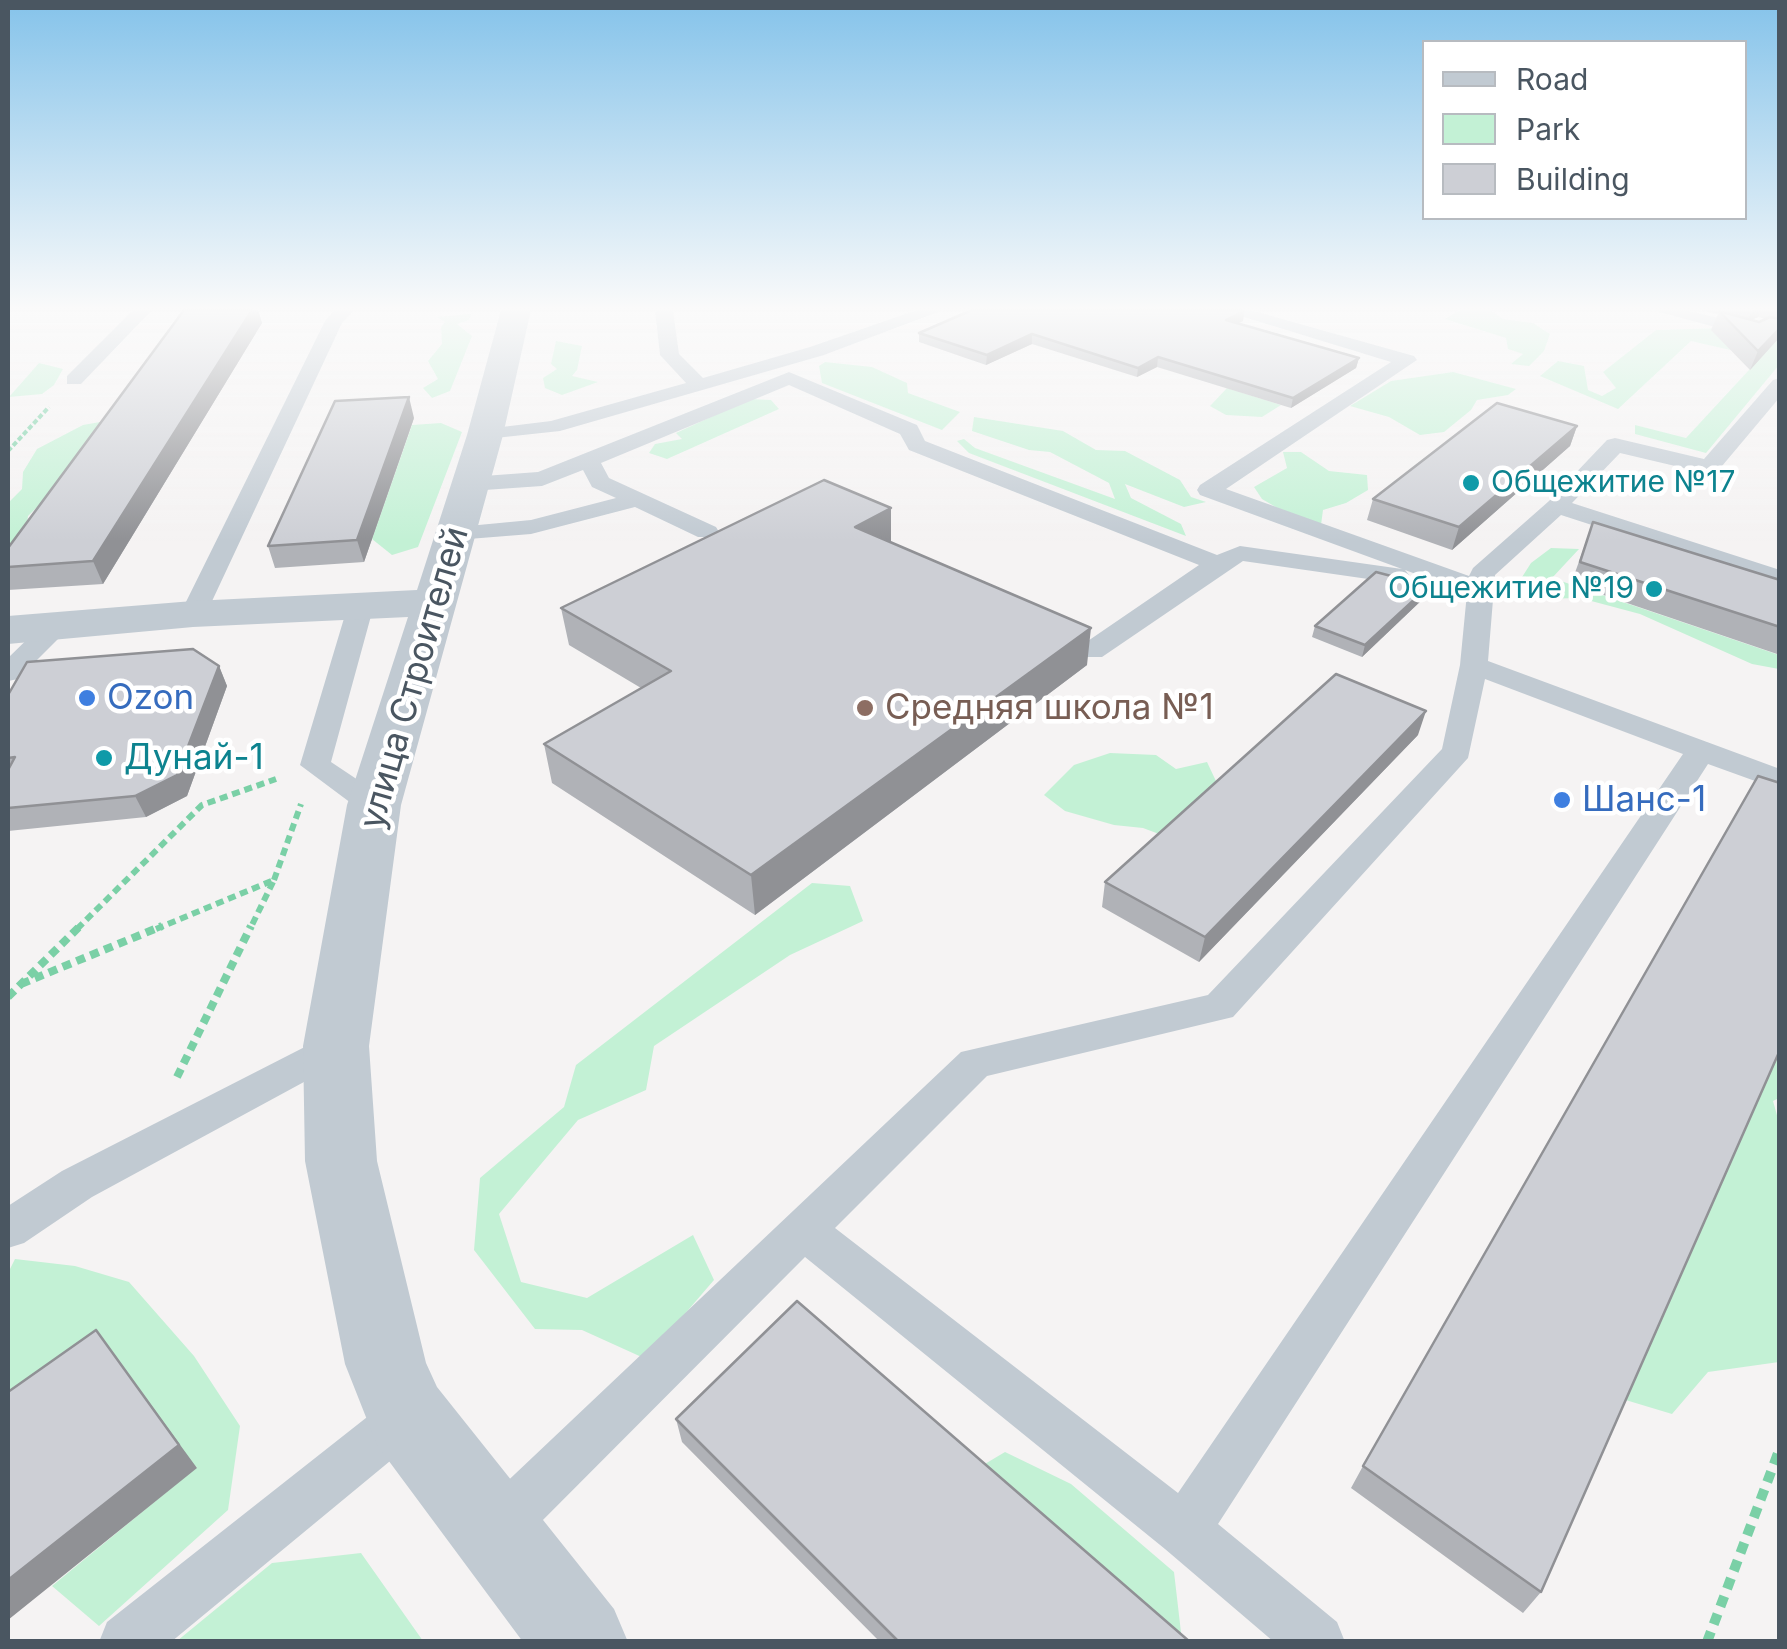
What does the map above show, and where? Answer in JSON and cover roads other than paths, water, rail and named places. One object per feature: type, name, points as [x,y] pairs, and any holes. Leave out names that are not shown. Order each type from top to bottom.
[{"type":"street","name":"улица Строителей","points":[[496,387],[374,805],[336,1046],[340,1161],[386,1364],[407,1416],[582,1642]]},
{"type":"street","points":[[8,630],[193,614],[436,602]]},
{"type":"lane","points":[[193,614],[302,387]]},
{"type":"lane","points":[[470,484],[553,427],[692,387]]},
{"type":"lane","points":[[470,484],[542,478],[767,387]]},
{"type":"lane","points":[[810,387],[910,430],[917,445],[1218,564]]},
{"type":"lane","points":[[1365,387],[1208,490],[1481,594]]},
{"type":"lane","points":[[497,1528],[974,1063],[1220,1007],[1457,750],[1474,665],[1482,573],[1557,506],[1615,444],[1709,467],[1777,387]]},
{"type":"lane","points":[[588,460],[600,482],[707,532]]},
{"type":"lane","points":[[470,484],[531,527],[635,500]]},
{"type":"lane","points":[[1557,506],[1780,578]]},
{"type":"lane","points":[[1092,651],[1240,552],[1403,576],[1481,594]]},
{"type":"lane","points":[[361,605],[315,765],[374,805]]},
{"type":"lane","points":[[8,673],[56,626]]},
{"type":"lane","points":[[1474,665],[1780,780]]},
{"type":"lane","points":[[1184,1530],[1701,750]]},
{"type":"lane","points":[[8,1229],[142,1149],[336,1046]]},
{"type":"lane","points":[[804,1229],[1184,1530],[1317,1642]]},
{"type":"lane","points":[[127,1642],[407,1416]]},
{"type":"place","name":"Общежитие №17","points":[[1471,483]]},
{"type":"place","name":"Общежитие №19","points":[[1654,589]]},
{"type":"place","name":"Ozon","points":[[87,698]]},
{"type":"place","name":"Средняя школа №1","points":[[865,708]]},
{"type":"place","name":"Дунай-1","points":[[104,758]]},
{"type":"place","name":"Шанс-1","points":[[1562,800]]}]
